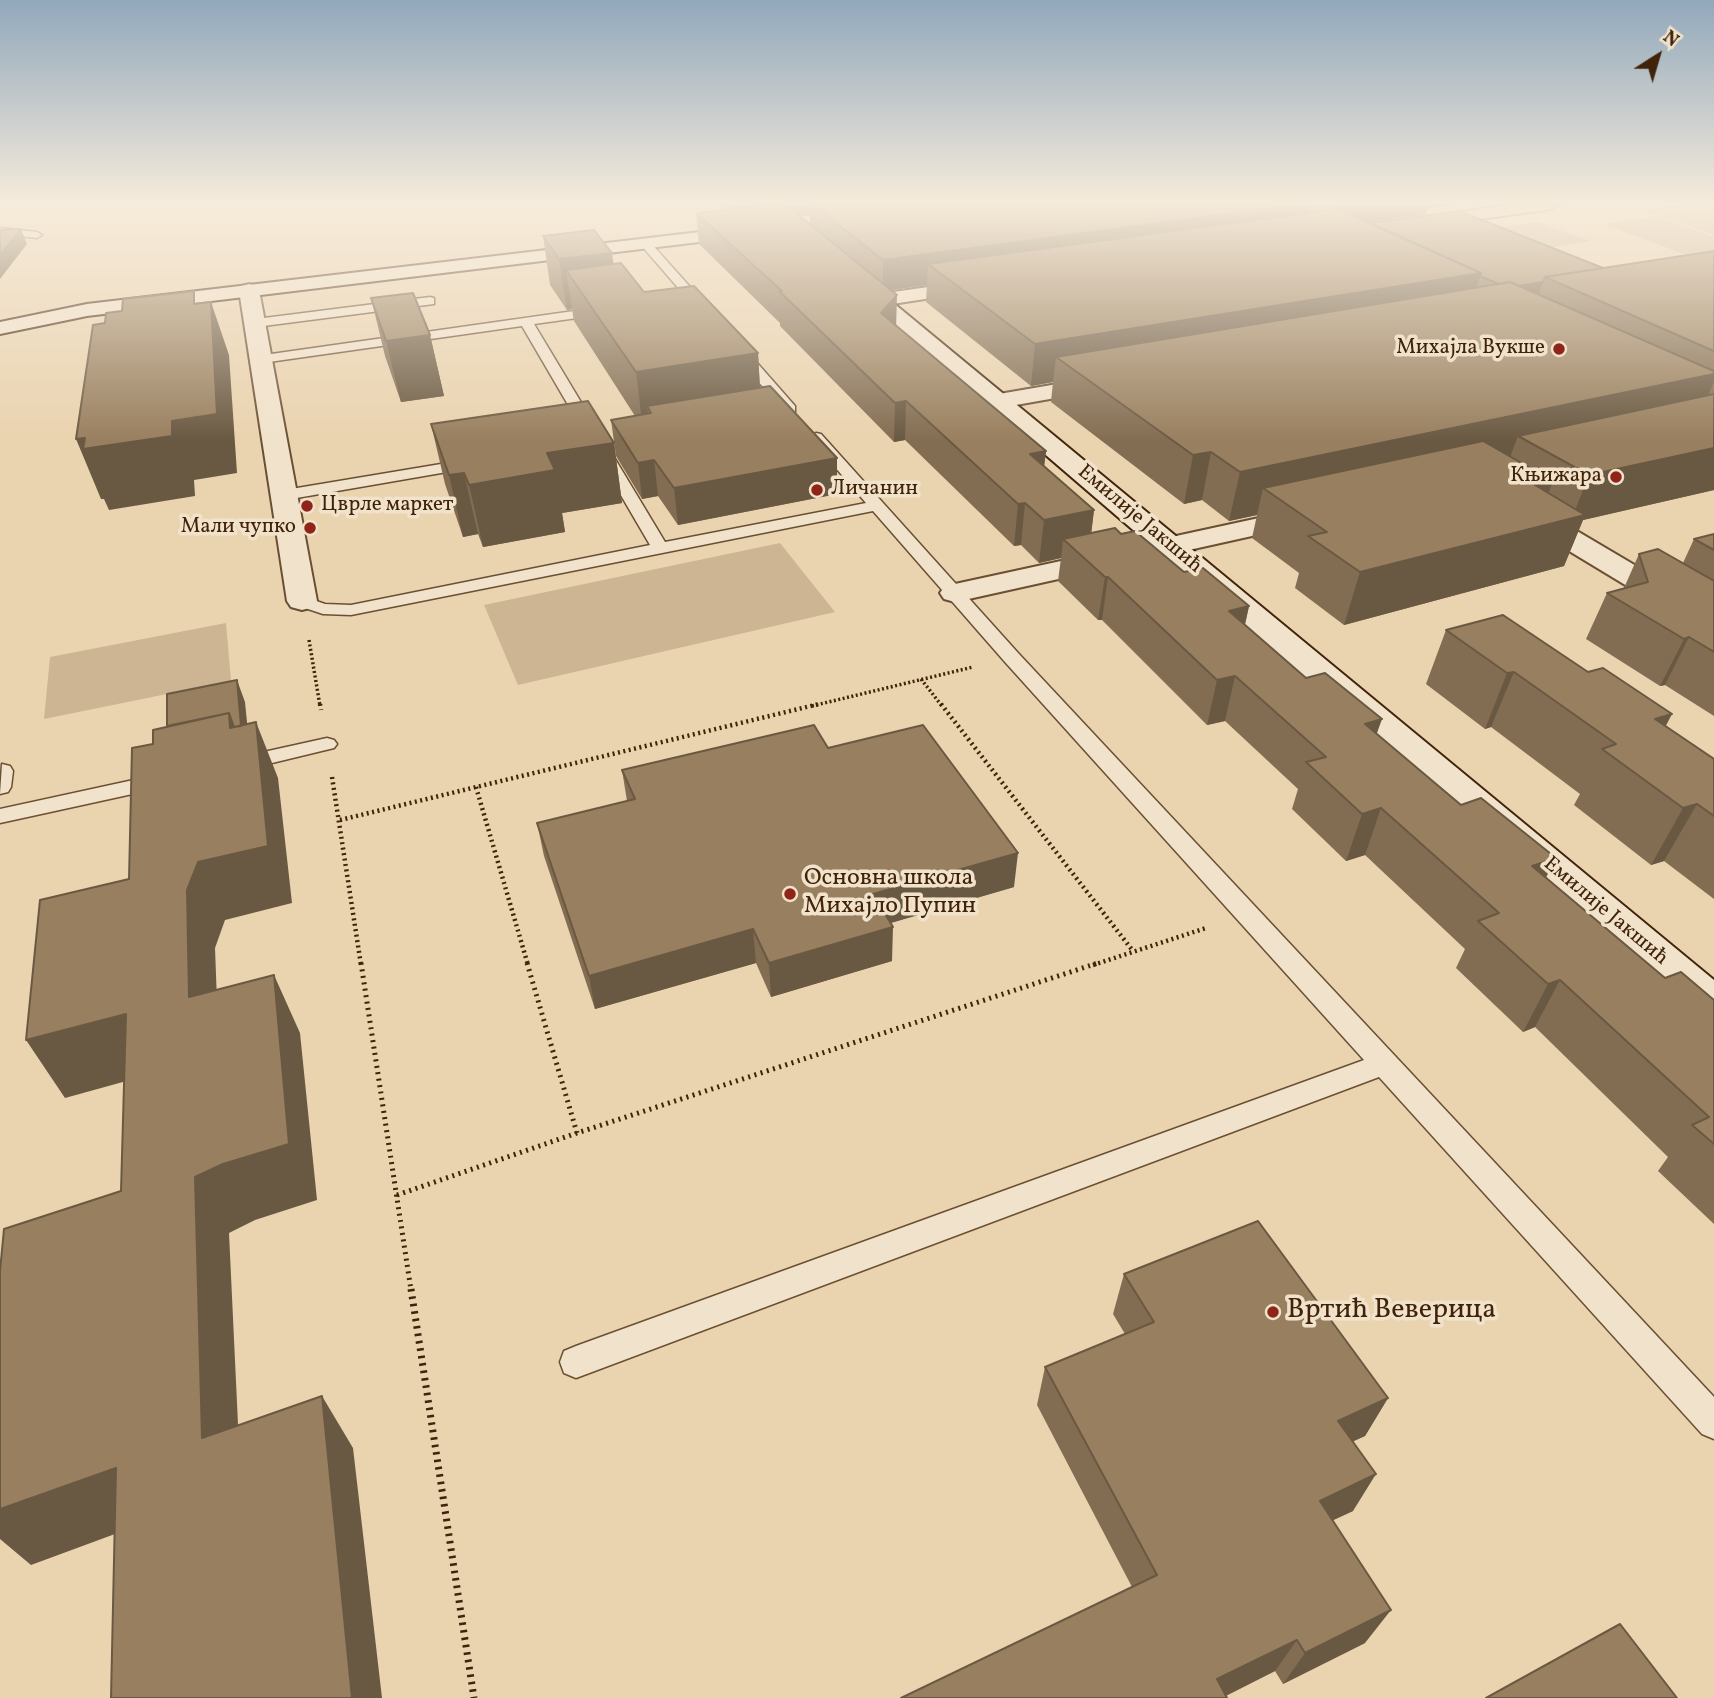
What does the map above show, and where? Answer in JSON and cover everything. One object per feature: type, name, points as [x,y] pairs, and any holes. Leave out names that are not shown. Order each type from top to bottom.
[{"type":"street","points":[[0,328],[87,310],[306,283]]},
{"type":"street","name":"Емилије Јакшић","points":[[858,283],[1714,1004]]},
{"type":"street","points":[[879,300],[997,283]]},
{"type":"street","points":[[249,290],[302,601]]},
{"type":"street","points":[[999,401],[1123,380]]},
{"type":"street","points":[[1501,497],[1714,625]]},
{"type":"street","points":[[955,593],[1334,509]]},
{"type":"lane","points":[[675,283],[687,299],[711,319]]},
{"type":"lane","points":[[256,323],[430,301]]},
{"type":"lane","points":[[262,359],[616,309]]},
{"type":"lane","points":[[526,322],[660,549]]},
{"type":"lane","points":[[729,339],[795,419],[878,505],[1012,658],[1714,1422]]},
{"type":"lane","points":[[285,495],[488,461]]},
{"type":"lane","points":[[302,601],[323,610],[351,610],[878,505]]},
{"type":"lane","points":[[218,768],[327,744]]},
{"type":"lane","points":[[0,816],[177,777]]},
{"type":"lane","points":[[576,1363],[1383,1064]]},
{"type":"path","points":[[302,601],[340,820],[474,1698]]},
{"type":"path","points":[[340,820],[1012,658]]},
{"type":"path","points":[[921,680],[1133,951]]},
{"type":"path","points":[[476,787],[577,1133]]},
{"type":"path","points":[[397,1195],[577,1133],[1247,914]]},
{"type":"shaded area","points":[[780,543],[835,612],[518,685],[484,605]]},
{"type":"shaded area","points":[[226,623],[231,681],[44,719],[50,657]]},
{"type":"building","points":[[575,283],[637,283],[644,292],[694,286],[758,353],[636,372]]},
{"type":"building","points":[[773,283],[883,283],[897,295],[881,313],[1046,451],[1030,454],[1094,510],[1044,520],[1025,503],[1018,504],[906,401],[895,403],[779,291],[782,291]]},
{"type":"building","points":[[954,283],[1417,283],[1035,344]]},
{"type":"building","points":[[1513,283],[1536,283],[1519,286]]},
{"type":"building","points":[[1513,283],[1714,371],[1714,374],[1240,472],[1211,452],[1193,455],[1056,357]]},
{"type":"building","points":[[1559,283],[1714,283],[1714,351]]},
{"type":"building","points":[[194,291],[194,304],[211,302],[217,414],[172,421],[172,436],[83,449],[85,438],[76,439],[93,325],[105,323],[106,313],[122,311],[123,299]]},
{"type":"building","points":[[413,293],[430,335],[386,341],[371,298]]},
{"type":"building","points":[[770,386],[837,458],[674,488],[654,460],[638,463],[611,420],[651,413],[647,406]]},
{"type":"building","points":[[1714,394],[1714,448],[1589,475],[1518,436]]},
{"type":"building","points":[[588,401],[614,443],[547,453],[555,470],[469,485],[464,473],[449,475],[431,424]]},
{"type":"building","points":[[1483,441],[1553,481],[1535,485],[1585,515],[1360,572],[1308,536],[1327,532],[1263,488]]},
{"type":"building","points":[[1115,528],[1121,534],[1135,531],[1184,572],[1203,568],[1249,606],[1229,611],[1306,678],[1325,673],[1382,719],[1365,724],[1461,805],[1481,798],[1556,858],[1532,866],[1665,978],[1681,972],[1714,1000],[1714,1144],[1692,1125],[1709,1117],[1560,980],[1548,984],[1478,921],[1499,913],[1381,808],[1362,814],[1306,762],[1326,757],[1235,676],[1217,680],[1108,577],[1063,539]]},
{"type":"building","points":[[1714,534],[1714,550],[1694,539]]},
{"type":"building","points":[[1658,549],[1714,581],[1714,652],[1689,637],[1684,639],[1607,593],[1648,582],[1639,554]]},
{"type":"building","points":[[1503,615],[1588,672],[1603,668],[1672,714],[1655,719],[1714,759],[1714,816],[1697,804],[1683,808],[1602,749],[1616,744],[1514,672],[1507,673],[1446,630]]},
{"type":"building","points":[[237,680],[241,726],[234,727],[229,713],[167,726],[167,694]]},
{"type":"building","points":[[229,713],[230,728],[256,722],[268,846],[198,862],[187,890],[189,997],[274,975],[289,1144],[223,1164],[195,1177],[202,1438],[322,1396],[352,1698],[111,1698],[116,1468],[0,1509],[0,1271],[4,1229],[121,1191],[126,1014],[26,1040],[40,900],[129,879],[132,748],[153,744],[153,730]]},
{"type":"building","points":[[814,725],[828,748],[923,725],[1018,853],[873,894],[893,927],[769,963],[753,929],[589,976],[537,823],[635,799],[622,770]]},
{"type":"building","points":[[1258,1221],[1388,1398],[1338,1421],[1376,1474],[1320,1501],[1391,1610],[1305,1653],[1297,1640],[1217,1679],[1227,1698],[901,1698],[1157,1575],[1045,1367],[1154,1322],[1124,1274]]},
{"type":"building","points":[[1620,1624],[1677,1698],[1486,1698]]},
{"type":"place","name":"Михајла Вукше","points":[[1559,349]]},
{"type":"place","name":"Књижара","points":[[1616,477]]},
{"type":"place","name":"Личанин","points":[[817,490]]},
{"type":"place","name":"Цврле маркет","points":[[307,506]]},
{"type":"place","name":"Мали чупко","points":[[310,528]]},
{"type":"place","name":"Основна школа Михајло Пупин","points":[[790,894]]},
{"type":"place","name":"Вртић Веверица","points":[[1273,1312]]}]
